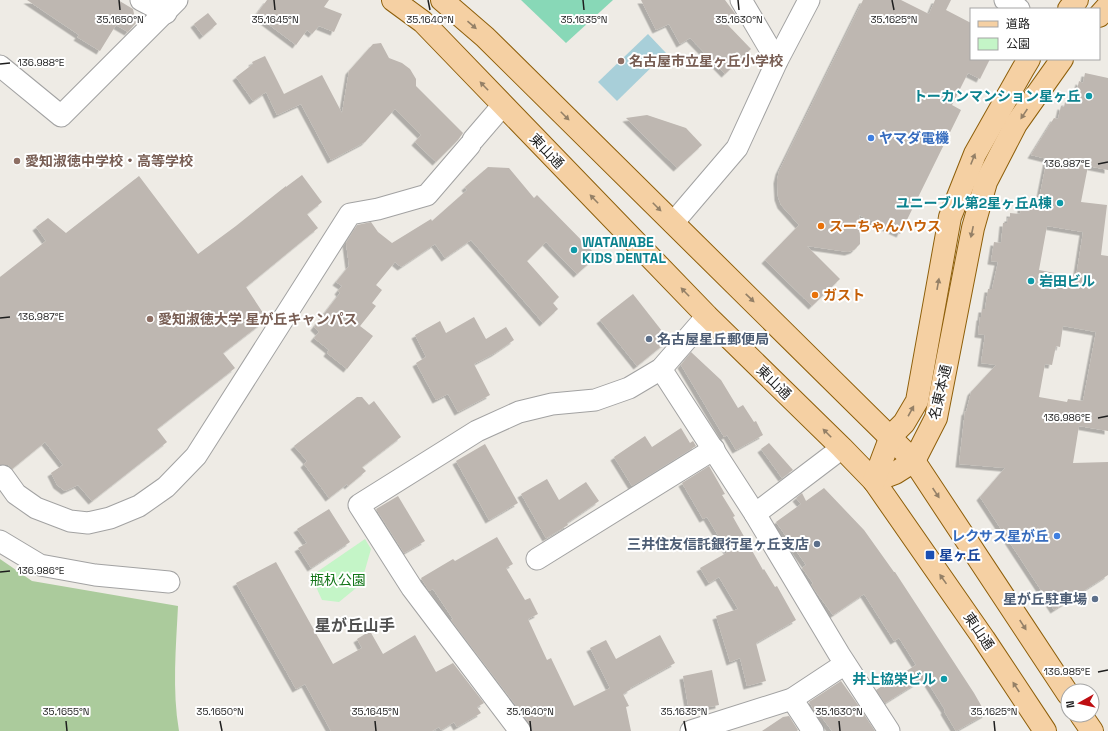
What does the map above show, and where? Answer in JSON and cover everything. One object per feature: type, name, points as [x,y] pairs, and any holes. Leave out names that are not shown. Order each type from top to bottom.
[{"type":"main road","name":"東山通","points":[[394,0],[423,22],[708,316],[874,481],[984,638],[1045,731]]},
{"type":"main road","points":[[442,0],[491,42],[673,223],[891,436],[914,461],[1061,683]]},
{"type":"main road","points":[[1070,8],[1077,0]]},
{"type":"main road","points":[[1100,15],[1108,6]]},
{"type":"main road","name":"名東本通","points":[[874,481],[891,436],[904,424],[917,401],[950,217],[975,154],[1028,60]]},
{"type":"main road","name":"名東本通","points":[[914,461],[936,418],[972,228],[986,182],[1016,124],[1057,62]]},
{"type":"main road","points":[[874,481],[895,472],[914,461]]},
{"type":"street","points":[[141,0],[172,6]]},
{"type":"street","points":[[741,0],[777,61]]},
{"type":"street","points":[[673,223],[737,148],[777,61],[809,0]]},
{"type":"street","points":[[1005,0],[1017,8]]},
{"type":"street","points":[[0,66],[61,116],[172,6]]},
{"type":"street","points":[[3,476],[16,494],[36,508],[70,521],[88,523],[110,518],[139,506],[166,487],[196,456],[350,214],[378,209],[427,195],[503,105]]},
{"type":"street","points":[[520,731],[412,588],[359,505],[477,431],[519,412],[552,404],[595,400],[629,388],[661,368],[708,316]]},
{"type":"street","points":[[661,368],[755,514],[845,664],[889,731]]},
{"type":"street","points":[[755,514],[842,448]]},
{"type":"street","points":[[537,559],[714,450]]},
{"type":"street","points":[[0,541],[40,565],[94,575],[169,582]]},
{"type":"street","points":[[691,731],[716,727],[792,699],[845,664]]},
{"type":"street","points":[[792,699],[813,731]]},
{"type":"green space","points":[[521,0],[613,0],[566,43]]},
{"type":"green space","name":"瓶杁公園","points":[[365,539],[371,549],[361,584],[339,602],[322,600],[311,576]]},
{"type":"green space","points":[[0,559],[32,581],[178,606],[175,684],[179,731],[0,731]]},
{"type":"water","points":[[648,34],[666,53],[617,101],[598,82]]},
{"type":"building","points":[[27,0],[118,0],[133,9],[136,23],[128,32],[116,25],[100,51],[77,37],[79,35]]},
{"type":"building","points":[[267,0],[329,0],[324,7],[342,14],[334,32],[319,26],[312,34],[307,30],[296,45],[256,15]]},
{"type":"building","points":[[641,0],[725,0],[737,16],[727,24],[751,49],[725,74],[690,38],[680,44],[669,24],[656,30]]},
{"type":"building","name":"ヤマダ電機","points":[[863,0],[901,0],[929,14],[935,0],[951,0],[946,10],[970,22],[970,60],[990,60],[980,79],[968,73],[952,105],[961,110],[900,234],[859,215],[860,244],[854,250],[848,252],[807,246],[840,279],[812,306],[765,260],[799,225],[781,205],[778,197],[777,180],[779,171]]},
{"type":"building","points":[[208,13],[217,24],[203,36],[194,24]]},
{"type":"building","points":[[381,43],[389,58],[402,63],[410,69],[416,79],[416,86],[463,133],[436,162],[415,142],[421,135],[395,109],[365,142],[331,160],[301,104],[277,115],[266,92],[253,101],[236,77],[253,64],[252,62],[265,56],[284,94],[322,75],[342,113],[349,71],[373,44]]},
{"type":"building","points":[[1085,73],[1108,78],[1108,170],[1088,166],[1081,202],[1107,205],[1101,255],[1108,256],[1108,431],[1079,426],[1073,463],[1108,462],[1108,575],[1054,610],[980,497],[1005,468],[959,464],[965,411],[966,412],[971,392],[996,365],[981,363],[985,335],[978,334],[982,309],[985,309],[988,289],[992,289],[998,262],[991,261],[994,242],[1001,243],[1003,223],[1007,223],[1008,218],[1010,218],[1010,213],[1020,214],[1022,202],[1038,204],[1047,159],[1031,155],[1054,118],[1058,119],[1061,106],[1064,107],[1065,102],[1069,103],[1072,89],[1077,90],[1079,81],[1083,83]],"holes":[[[1047,226],[1083,232],[1076,277],[1039,270]],[[1063,326],[1096,332],[1083,401],[1068,399],[1067,402],[1039,397],[1045,364],[1052,365],[1056,346],[1060,347]]]},
{"type":"building","points":[[647,115],[686,128],[702,145],[677,168],[626,118]]},
{"type":"building","points":[[488,167],[509,168],[534,198],[537,195],[597,256],[577,274],[546,242],[527,261],[559,297],[553,303],[558,309],[543,323],[471,240],[445,258],[435,244],[401,267],[395,262],[376,285],[382,290],[372,303],[376,306],[360,326],[373,336],[347,369],[327,353],[329,350],[314,338],[319,332],[314,327],[340,293],[338,291],[342,286],[336,282],[349,266],[346,243],[357,225],[371,222],[378,232],[392,243],[431,219],[432,221],[467,190],[465,187]]},
{"type":"building","points":[[302,175],[322,202],[307,214],[318,228],[246,287],[267,319],[223,353],[235,368],[157,429],[167,442],[92,501],[78,485],[65,491],[57,485],[51,473],[63,465],[45,442],[12,469],[8,465],[0,465],[0,277],[46,241],[36,227],[48,218],[66,233],[139,176],[198,254]]},
{"type":"building","points":[[633,294],[669,340],[637,366],[600,320]]},
{"type":"building","points":[[474,317],[486,339],[506,327],[514,340],[495,353],[474,364],[490,395],[458,412],[448,394],[436,400],[416,363],[426,357],[415,335],[440,321],[446,333]]},
{"type":"building","points":[[691,352],[721,380],[738,408],[743,405],[754,422],[756,421],[763,435],[736,450],[727,435],[724,437],[681,365]]},
{"type":"building","points":[[357,397],[362,397],[369,405],[374,401],[401,437],[362,467],[366,471],[348,486],[347,484],[329,498],[304,464],[307,461],[294,446]]},
{"type":"building","points":[[681,428],[690,443],[693,441],[696,446],[632,486],[614,457],[645,436],[652,447]]},
{"type":"building","points":[[769,443],[793,470],[782,478],[761,449]]},
{"type":"building","points":[[485,444],[518,503],[489,520],[456,461]]},
{"type":"building","points":[[709,466],[725,494],[722,495],[735,516],[733,517],[763,570],[764,569],[775,587],[777,586],[796,620],[756,643],[766,681],[747,686],[740,658],[730,662],[716,616],[738,609],[719,577],[709,583],[700,568],[728,552],[707,517],[703,519],[682,483]]},
{"type":"building","points":[[547,479],[559,500],[586,482],[599,501],[567,523],[568,525],[546,538],[521,494]]},
{"type":"building","points":[[824,488],[864,530],[895,572],[974,693],[986,714],[956,731],[925,678],[885,703],[876,690],[916,665],[899,638],[894,641],[864,594],[833,615],[811,585],[813,583],[802,568],[806,565],[776,522],[801,504],[796,498],[802,493],[806,501]]},
{"type":"building","points":[[398,496],[425,541],[404,553],[376,509]]},
{"type":"building","points":[[329,509],[350,542],[311,568],[298,548],[307,543],[297,529]]},
{"type":"building","points":[[497,537],[513,564],[506,568],[525,600],[530,598],[538,614],[528,619],[547,660],[551,658],[574,706],[610,688],[590,648],[606,640],[616,659],[660,635],[675,663],[630,688],[631,689],[623,694],[629,706],[626,707],[631,731],[532,731],[530,724],[451,620],[453,619],[433,589],[429,591],[421,578],[453,559],[455,561]]},
{"type":"building","points":[[276,562],[333,664],[362,648],[357,639],[370,631],[383,654],[415,635],[436,672],[453,663],[484,703],[477,707],[481,713],[457,727],[454,722],[441,730],[439,727],[432,731],[331,731],[305,684],[296,689],[236,583]]},
{"type":"building","points":[[712,670],[719,705],[689,711],[683,676]]},
{"type":"building","points":[[841,681],[875,731],[832,731],[820,715],[818,716],[809,702]]},
{"type":"building","points":[[789,716],[798,730],[797,731],[762,731],[783,717]]},
{"type":"place","name":"名古屋市立星ヶ丘小学校","points":[[621,61]]},
{"type":"place","name":"トーカンマンション星ヶ丘","points":[[1089,96]]},
{"type":"place","name":"ヤマダ電機","points":[[871,138]]},
{"type":"place","name":"愛知淑徳中学校・高等学校","points":[[17,161]]},
{"type":"place","name":"ユニーブル第2星ヶ丘A棟","points":[[1060,203]]},
{"type":"place","name":"スーちゃんハウス","points":[[821,226]]},
{"type":"place","name":"WATANABE KIDS DENTAL","points":[[574,250]]},
{"type":"place","name":"岩田ビル","points":[[1031,281]]},
{"type":"place","name":"ガスト","points":[[815,295]]},
{"type":"place","name":"愛知淑徳大学 星が丘キャンパス","points":[[150,319]]},
{"type":"place","name":"名古屋星丘郵便局","points":[[649,339]]},
{"type":"place","name":"レクサス星が丘","points":[[1057,536]]},
{"type":"place","name":"三井住友信託銀行星ヶ丘支店","points":[[817,544]]},
{"type":"place","name":"星ヶ丘","points":[[930,555]]},
{"type":"place","name":"星が丘駐車場","points":[[1095,599]]},
{"type":"place","name":"井上協栄ビル","points":[[944,679]]},
{"type":"district","name":"星が丘山手","points":[[355,625]]}]
